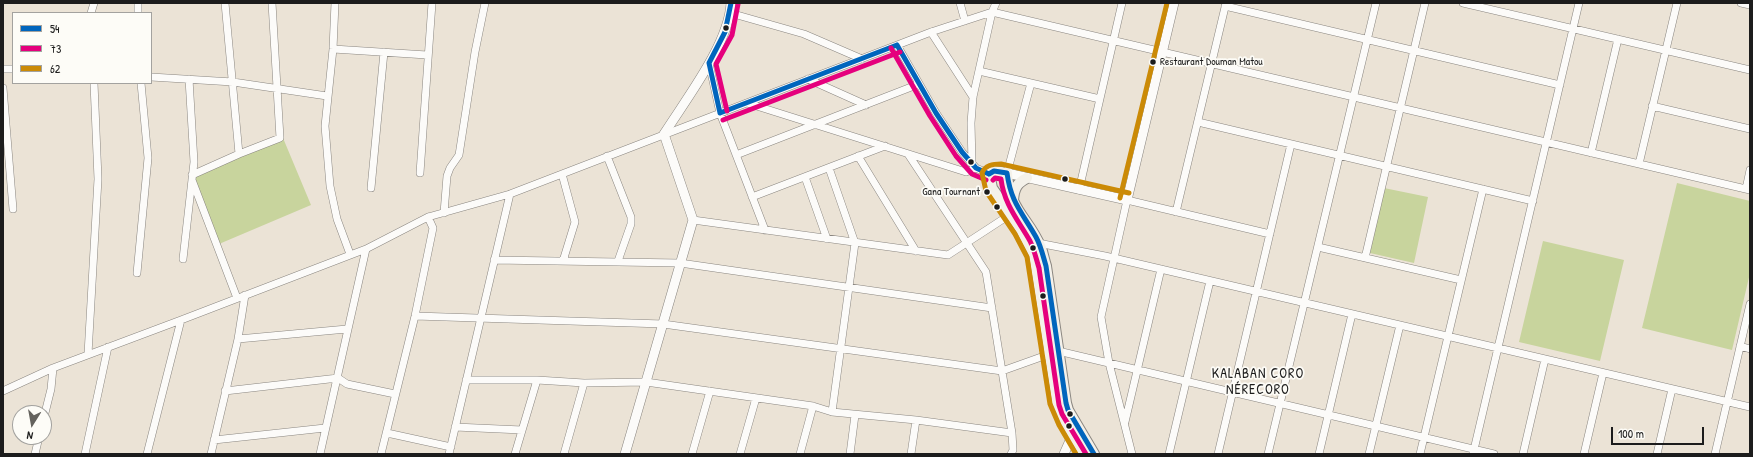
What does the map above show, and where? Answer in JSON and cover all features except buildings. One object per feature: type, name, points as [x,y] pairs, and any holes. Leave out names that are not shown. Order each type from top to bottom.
[{"type":"main road","points":[[1053,353],[1046,266],[1041,248],[1013,202],[1008,189],[1006,173],[994,171],[989,174],[992,188],[1011,214],[1034,255],[1053,353],[1068,410],[1084,454]]},
{"type":"main road","points":[[1013,202],[1013,191],[1016,186],[1027,178]]},
{"type":"main road","points":[[1075,432],[1094,454]]},
{"type":"street","points":[[225,3],[239,154]]},
{"type":"street","points":[[191,176],[239,154],[280,138],[272,3]]},
{"type":"street","points":[[335,3],[333,49],[325,126],[330,186],[337,219],[350,254]]},
{"type":"street","points":[[420,172],[427,55],[432,3]]},
{"type":"street","points":[[444,213],[447,176],[450,168],[459,155],[475,52],[485,3]]},
{"type":"street","points":[[664,134],[709,63],[725,32],[731,3]]},
{"type":"street","points":[[960,3],[965,21]]},
{"type":"street","points":[[974,165],[971,123],[973,97],[992,12],[996,3]]},
{"type":"street","points":[[1078,190],[1122,3]]},
{"type":"street","points":[[1132,454],[1109,363],[1101,317],[1113,258],[1174,3]]},
{"type":"street","points":[[1268,454],[1376,3]]},
{"type":"street","points":[[1365,258],[1425,3]]},
{"type":"street","points":[[1463,3],[1750,70]]},
{"type":"street","points":[[1474,452],[1579,3]]},
{"type":"street","points":[[1639,164],[1677,3]]},
{"type":"street","points":[[1741,3],[1750,5]]},
{"type":"street","points":[[1176,212],[1225,5],[1560,85]]},
{"type":"street","points":[[3,390],[88,354],[366,249],[428,218],[510,194],[931,32],[992,12],[1748,189],[1750,170]]},
{"type":"street","points":[[730,13],[804,34],[862,59]]},
{"type":"street","points":[[931,32],[973,97]]},
{"type":"street","points":[[1591,153],[1618,39]]},
{"type":"street","points":[[897,45],[936,113],[962,152],[974,165],[989,174]]},
{"type":"street","points":[[333,49],[427,55]]},
{"type":"street","points":[[371,188],[384,52]]},
{"type":"street","points":[[709,63],[720,113],[765,230]]},
{"type":"street","points":[[979,70],[1100,99]]},
{"type":"street","points":[[152,77],[233,82],[327,96]]},
{"type":"street","points":[[808,79],[866,105]]},
{"type":"street","points":[[183,259],[193,151],[189,80]]},
{"type":"street","points":[[1031,83],[1006,173],[1270,234]]},
{"type":"street","points":[[88,354],[98,179],[94,84]]},
{"type":"street","points":[[137,273],[148,158],[140,84]]},
{"type":"street","points":[[736,155],[919,84]]},
{"type":"street","points":[[3,88],[13,209]]},
{"type":"street","points":[[747,103],[966,172],[974,165]]},
{"type":"street","points":[[1652,106],[1750,129]]},
{"type":"street","points":[[1198,122],[1533,201]]},
{"type":"street","points":[[625,454],[693,220],[664,134]]},
{"type":"street","points":[[1218,454],[1291,144]]},
{"type":"street","points":[[752,197],[885,146]]},
{"type":"street","points":[[908,154],[986,272],[1012,433],[1011,454]]},
{"type":"street","points":[[607,156],[630,217],[631,224],[618,261]]},
{"type":"street","points":[[858,156],[916,251]]},
{"type":"street","points":[[829,168],[855,242],[832,412]]},
{"type":"street","points":[[562,174],[575,222],[563,261]]},
{"type":"street","points":[[191,176],[237,298]]},
{"type":"street","points":[[805,177],[827,239]]},
{"type":"street","points":[[1420,454],[1483,189]]},
{"type":"street","points":[[387,433],[450,450],[510,194]]},
{"type":"street","points":[[693,220],[948,255],[1011,214]]},
{"type":"street","points":[[381,454],[415,316],[433,228],[428,218]]},
{"type":"street","points":[[1038,243],[1161,269],[1750,407]]},
{"type":"street","points":[[1318,247],[1462,280]]},
{"type":"street","points":[[320,454],[366,249]]},
{"type":"street","points":[[494,260],[680,263],[992,308]]},
{"type":"street","points":[[1124,424],[1161,269]]},
{"type":"street","points":[[1169,454],[1210,281]]},
{"type":"street","points":[[211,454],[238,340],[245,295]]},
{"type":"street","points":[[1715,454],[1750,304]]},
{"type":"street","points":[[1319,454],[1352,314]]},
{"type":"street","points":[[415,316],[663,324],[1002,371],[1053,353],[1109,363],[1376,426],[1474,452],[1494,454]]},
{"type":"street","points":[[147,454],[181,320]]},
{"type":"street","points":[[1369,454],[1400,325]]},
{"type":"street","points":[[238,340],[347,329]]},
{"type":"street","points":[[1740,346],[1750,349]]},
{"type":"street","points":[[84,454],[108,347]]},
{"type":"street","points":[[1523,454],[1545,359]]},
{"type":"street","points":[[47,405],[51,389],[53,368]]},
{"type":"street","points":[[1584,454],[1603,373]]},
{"type":"street","points":[[225,391],[338,378],[348,384],[395,394]]},
{"type":"street","points":[[466,380],[537,380],[584,384],[646,382],[813,406],[832,412],[916,420],[1012,433]]},
{"type":"street","points":[[515,454],[537,380]]},
{"type":"street","points":[[564,454],[584,384]]},
{"type":"street","points":[[1657,454],[1672,389]]},
{"type":"street","points":[[692,454],[710,391]]},
{"type":"street","points":[[740,454],[756,398]]},
{"type":"street","points":[[800,454],[813,406]]},
{"type":"street","points":[[850,454],[855,415]]},
{"type":"street","points":[[911,454],[916,420]]},
{"type":"street","points":[[455,427],[522,430]]},
{"type":"street","points":[[214,440],[325,428]]},
{"type":"street","points":[[1064,454],[1075,432]]},
{"type":"green space","points":[[283,138],[311,205],[219,244],[191,178]]},
{"type":"green space","points":[[1677,183],[1750,201],[1750,273],[1732,350],[1642,328]]},
{"type":"green space","points":[[1384,188],[1428,197],[1414,263],[1370,253]]},
{"type":"green space","points":[[1543,241],[1624,260],[1600,361],[1519,342]]},
{"type":"transit line","name":"54","points":[[720,113],[709,63],[725,32],[731,3]]},
{"type":"transit line","name":"62","points":[[1120,198],[1167,3]]},
{"type":"transit line","name":"73","points":[[727,111],[716,64],[732,35],[738,4]]},
{"type":"transit line","name":"54","points":[[897,45],[936,113],[962,152],[976,168],[989,174]]},
{"type":"transit line","name":"54","points":[[720,113],[897,45]]},
{"type":"transit line","name":"73","points":[[891,48],[930,116],[956,156],[972,174],[986,180]]},
{"type":"transit line","name":"73","points":[[723,120],[900,52]]},
{"type":"transit line","name":"62","points":[[1076,454],[1059,425],[1050,404],[1027,257],[1015,234],[986,191],[982,173],[987,167],[1001,164],[1129,193]]},
{"type":"transit line","name":"54","points":[[989,174],[994,171],[1007,173],[1014,200],[1039,244],[1046,266],[1066,403],[1068,410],[1094,454]]},
{"type":"transit line","name":"73","points":[[993,180],[995,178],[1001,179],[1008,204],[1034,250],[1039,268],[1059,405],[1062,414],[1086,454]]},
{"type":"place","name":"Restaurant Douman Matou","points":[[1153,62]]},
{"type":"place","name":"Gana Tournant","points":[[987,192]]},
{"type":"district","name":"KALABAN CORO NÉRECORO","points":[[1258,382]]}]
